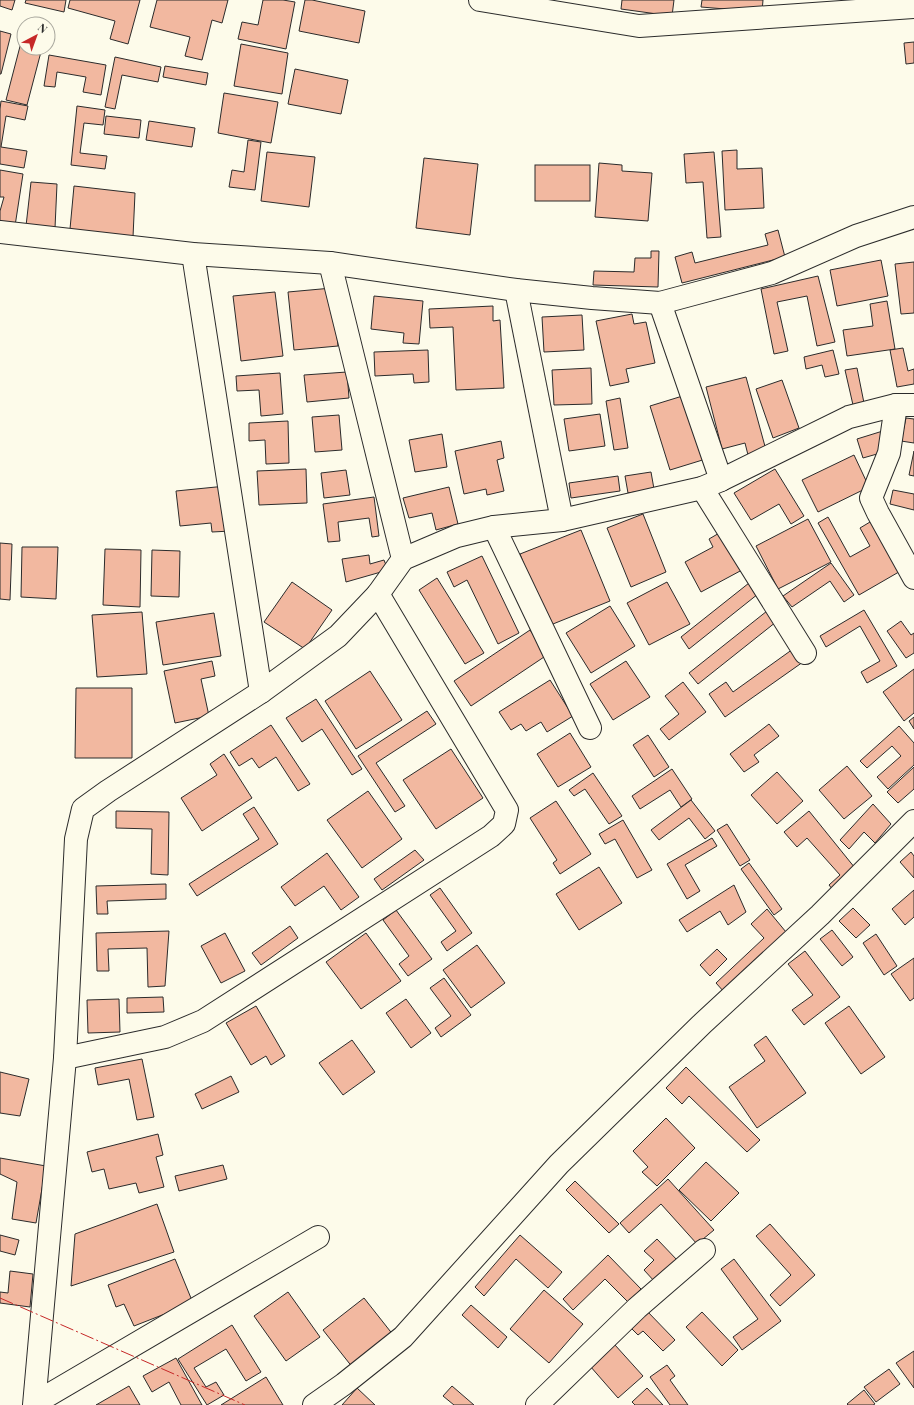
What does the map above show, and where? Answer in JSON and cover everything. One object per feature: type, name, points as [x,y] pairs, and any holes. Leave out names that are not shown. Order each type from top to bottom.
[{"type":"street","points":[[480,0],[639,26],[914,7]]},
{"type":"street","points":[[0,232],[193,254],[330,263],[516,290],[660,303],[772,273],[856,236],[914,217]]},
{"type":"street","points":[[193,254],[261,692]]},
{"type":"street","points":[[330,263],[403,559]]},
{"type":"street","points":[[516,290],[562,520]]},
{"type":"street","points":[[660,303],[711,484],[805,653]]},
{"type":"street","points":[[35,1404],[65,1058],[76,839],[83,809],[108,791],[261,692],[338,636],[378,594],[403,559],[457,536],[494,527],[562,520],[711,484],[849,417],[905,405]]},
{"type":"street","points":[[905,405],[889,453],[875,484],[871,498],[914,578]]},
{"type":"street","points":[[494,527],[590,728]]},
{"type":"street","points":[[65,1058],[165,1037],[203,1021],[491,836],[504,824],[507,810],[378,594]]},
{"type":"street","points":[[314,1405],[344,1384],[403,1337],[559,1164],[703,1024],[820,915],[914,821]]},
{"type":"street","points":[[35,1404],[318,1237]]},
{"type":"street","points":[[537,1405],[637,1308],[704,1250]]},
{"type":"building","points":[[0,0],[15,0],[12,10],[0,6]]},
{"type":"building","points":[[26,0],[66,0],[64,12],[25,3]]},
{"type":"building","points":[[70,0],[140,0],[128,44],[110,39],[115,21],[68,8]]},
{"type":"building","points":[[157,0],[228,0],[222,23],[212,20],[202,60],[185,56],[190,37],[150,27]]},
{"type":"building","points":[[263,0],[283,0],[295,2],[286,49],[238,39],[242,22],[258,25]]},
{"type":"building","points":[[305,0],[312,0],[365,11],[359,43],[299,31]]},
{"type":"building","points":[[622,0],[674,0],[672,16],[621,9]]},
{"type":"building","points":[[702,0],[763,0],[762,12],[701,7]]},
{"type":"building","points":[[0,31],[11,34],[1,74],[0,74]]},
{"type":"building","points":[[914,42],[914,63],[906,64],[904,43]]},
{"type":"building","points":[[241,44],[288,53],[282,94],[234,86]]},
{"type":"building","points":[[17,56],[40,56],[27,105],[6,100]]},
{"type":"building","points":[[49,56],[106,65],[101,95],[83,92],[86,77],[57,72],[55,87],[44,86]]},
{"type":"building","points":[[115,57],[161,67],[158,82],[122,75],[115,109],[105,107]]},
{"type":"building","points":[[165,66],[208,73],[206,85],[163,77]]},
{"type":"building","points":[[295,69],[348,80],[341,114],[288,104]]},
{"type":"building","points":[[224,93],[278,102],[271,143],[218,133]]},
{"type":"building","points":[[1,101],[28,106],[25,120],[6,116],[1,147],[27,151],[24,168],[0,164]]},
{"type":"building","points":[[77,106],[105,110],[103,125],[84,123],[80,153],[107,156],[105,169],[71,165]]},
{"type":"building","points":[[106,116],[141,120],[139,138],[104,134]]},
{"type":"building","points":[[149,121],[195,128],[192,147],[146,140]]},
{"type":"building","points":[[248,140],[261,142],[255,190],[229,187],[232,170],[244,172]]},
{"type":"building","points":[[737,150],[737,169],[762,168],[764,208],[725,210],[722,151]]},
{"type":"building","points":[[267,152],[315,157],[309,207],[261,201]]},
{"type":"building","points":[[714,152],[721,237],[707,238],[703,182],[686,183],[684,154]]},
{"type":"building","points":[[424,158],[478,164],[470,235],[416,228]]},
{"type":"building","points":[[599,163],[622,165],[622,171],[652,173],[648,221],[595,217]]},
{"type":"building","points":[[535,165],[590,165],[590,201],[535,201]]},
{"type":"building","points":[[0,170],[23,174],[15,226],[0,223],[0,211],[4,197],[0,197]]},
{"type":"building","points":[[31,182],[57,184],[55,228],[26,226]]},
{"type":"building","points":[[74,186],[135,193],[133,237],[70,229]]},
{"type":"building","points":[[778,230],[785,257],[682,283],[675,257],[692,252],[695,263],[768,245],[765,234]]},
{"type":"building","points":[[651,251],[659,251],[658,287],[593,285],[594,271],[634,272],[635,258],[651,258]]},
{"type":"building","points":[[881,260],[888,296],[837,306],[830,270]]},
{"type":"building","points":[[914,262],[914,313],[901,314],[895,264]]},
{"type":"building","points":[[818,276],[835,342],[817,346],[807,296],[777,302],[788,351],[774,354],[761,289]]},
{"type":"building","points":[[332,288],[338,346],[294,350],[288,292]]},
{"type":"building","points":[[275,292],[283,356],[241,361],[233,296]]},
{"type":"building","points":[[374,296],[423,301],[419,344],[403,343],[404,333],[371,329]]},
{"type":"building","points":[[887,301],[895,349],[847,356],[843,330],[873,326],[870,304]]},
{"type":"building","points":[[493,306],[493,321],[500,320],[504,388],[456,390],[453,327],[430,328],[429,309]]},
{"type":"building","points":[[632,314],[634,324],[646,322],[655,363],[626,369],[629,382],[610,386],[596,321]]},
{"type":"building","points":[[582,315],[584,350],[544,352],[542,317]]},
{"type":"building","points":[[903,348],[908,371],[914,369],[914,384],[897,387],[890,350]]},
{"type":"building","points":[[428,350],[429,382],[414,383],[413,374],[375,376],[374,352]]},
{"type":"building","points":[[833,350],[839,374],[825,377],[822,365],[806,369],[804,357]]},
{"type":"building","points":[[591,368],[592,404],[554,405],[552,370]]},
{"type":"building","points":[[857,368],[864,403],[853,405],[845,370]]},
{"type":"building","points":[[347,372],[349,398],[307,402],[304,375]]},
{"type":"building","points":[[280,373],[283,414],[261,416],[259,390],[237,391],[236,376]]},
{"type":"building","points":[[746,377],[766,450],[748,455],[745,443],[722,449],[706,387]]},
{"type":"building","points":[[782,380],[799,428],[773,438],[756,389]]},
{"type":"building","points":[[689,394],[709,458],[670,470],[650,406]]},
{"type":"building","points":[[620,398],[628,448],[614,450],[606,401]]},
{"type":"building","points":[[600,414],[605,446],[569,451],[564,419]]},
{"type":"building","points":[[339,415],[342,450],[315,452],[312,417]]},
{"type":"building","points":[[906,418],[914,419],[914,443],[901,441]]},
{"type":"building","points":[[288,421],[289,463],[266,464],[265,440],[249,441],[249,423]]},
{"type":"building","points":[[886,430],[884,452],[863,458],[857,439]]},
{"type":"building","points":[[442,434],[447,467],[415,472],[409,440]]},
{"type":"building","points":[[501,441],[504,458],[497,460],[504,491],[487,495],[486,489],[464,494],[455,451]]},
{"type":"building","points":[[914,451],[914,476],[909,475]]},
{"type":"building","points":[[854,455],[869,487],[818,512],[802,480]]},
{"type":"building","points":[[306,469],[307,503],[259,505],[257,471]]},
{"type":"building","points":[[775,469],[804,516],[791,524],[779,504],[751,520],[734,493]]},
{"type":"building","points":[[346,470],[350,495],[324,498],[321,473]]},
{"type":"building","points":[[651,472],[654,489],[628,493],[625,476]]},
{"type":"building","points":[[618,476],[620,491],[571,498],[569,483]]},
{"type":"building","points":[[226,486],[231,531],[212,532],[211,523],[180,526],[176,491]]},
{"type":"building","points":[[449,487],[458,524],[436,530],[432,513],[409,518],[403,498]]},
{"type":"building","points":[[893,490],[914,494],[914,510],[890,504]]},
{"type":"building","points":[[374,497],[379,536],[372,537],[369,518],[338,522],[340,541],[328,542],[323,504]]},
{"type":"building","points":[[643,514],[666,572],[631,587],[607,528]]},
{"type":"building","points":[[828,517],[850,557],[870,546],[860,528],[875,519],[904,569],[859,595],[818,523]]},
{"type":"building","points":[[808,519],[831,562],[778,589],[756,546]]},
{"type":"building","points":[[581,530],[610,601],[548,626],[520,554]]},
{"type":"building","points":[[721,532],[742,570],[701,592],[685,562],[713,547],[709,539]]},
{"type":"building","points":[[0,543],[12,544],[10,600],[0,599]]},
{"type":"building","points":[[22,547],[58,547],[56,599],[21,597]]},
{"type":"building","points":[[105,549],[141,550],[140,607],[103,605]]},
{"type":"building","points":[[152,550],[180,551],[179,597],[151,596]]},
{"type":"building","points":[[369,555],[370,564],[384,560],[388,570],[346,582],[342,559]]},
{"type":"building","points":[[482,556],[519,633],[498,644],[467,580],[454,587],[447,572]]},
{"type":"building","points":[[831,563],[854,595],[844,602],[830,581],[792,607],[783,596]]},
{"type":"building","points":[[437,578],[484,653],[465,664],[419,590]]},
{"type":"building","points":[[292,582],[332,610],[305,649],[264,622]]},
{"type":"building","points":[[667,582],[690,624],[649,645],[627,603]]},
{"type":"building","points":[[749,583],[758,594],[689,649],[681,637]]},
{"type":"building","points":[[610,606],[635,646],[591,673],[566,633]]},
{"type":"building","points":[[864,610],[897,666],[867,683],[861,672],[880,661],[860,626],[826,647],[820,636]]},
{"type":"building","points":[[767,611],[776,622],[698,684],[689,673]]},
{"type":"building","points":[[142,612],[147,674],[97,677],[92,615]]},
{"type":"building","points":[[214,613],[221,656],[163,665],[156,622]]},
{"type":"building","points":[[901,621],[911,635],[914,633],[914,653],[906,658],[887,631]]},
{"type":"building","points":[[530,630],[547,655],[471,706],[454,681]]},
{"type":"building","points":[[793,649],[803,662],[725,717],[709,694],[726,682],[733,692]]},
{"type":"building","points":[[212,661],[215,676],[201,679],[209,716],[175,723],[164,671]]},
{"type":"building","points":[[626,661],[650,697],[613,720],[590,684]]},
{"type":"building","points":[[914,669],[914,713],[904,721],[883,692]]},
{"type":"building","points":[[370,671],[402,720],[356,749],[325,701]]},
{"type":"building","points":[[550,680],[573,716],[547,732],[541,722],[526,731],[521,724],[511,730],[499,712]]},
{"type":"building","points":[[683,682],[706,712],[669,740],[660,729],[679,714],[665,696]]},
{"type":"building","points":[[76,688],[132,688],[132,758],[75,758]]},
{"type":"building","points":[[316,699],[362,769],[352,775],[322,729],[302,742],[286,718]]},
{"type":"building","points":[[427,711],[436,724],[376,763],[405,806],[395,812],[358,756]]},
{"type":"building","points":[[914,717],[914,729],[909,721]]},
{"type":"building","points":[[769,724],[779,736],[754,755],[759,762],[744,772],[730,754]]},
{"type":"building","points":[[271,725],[310,784],[298,791],[276,757],[259,768],[252,758],[239,766],[230,752]]},
{"type":"building","points":[[899,726],[914,743],[914,765],[888,789],[877,777],[901,756],[892,746],[867,768],[860,761]]},
{"type":"building","points":[[570,733],[591,767],[558,787],[537,754]]},
{"type":"building","points":[[648,735],[669,767],[654,777],[633,745]]},
{"type":"building","points":[[451,749],[483,798],[436,829],[403,780]]},
{"type":"building","points":[[224,754],[252,798],[202,831],[181,798],[217,775],[210,764]]},
{"type":"building","points":[[847,766],[872,796],[844,819],[819,790]]},
{"type":"building","points":[[914,767],[914,789],[898,803],[887,792]]},
{"type":"building","points":[[672,769],[692,799],[681,807],[670,790],[640,809],[632,796]]},
{"type":"building","points":[[777,772],[803,801],[777,824],[751,795]]},
{"type":"building","points":[[593,773],[622,816],[609,824],[585,789],[574,796],[569,790]]},
{"type":"building","points":[[368,791],[402,839],[362,868],[327,820]]},
{"type":"building","points":[[691,800],[715,831],[705,839],[689,818],[659,840],[651,830]]},
{"type":"building","points":[[556,801],[591,854],[560,874],[553,863],[557,860],[530,818]]},
{"type":"building","points":[[873,804],[891,824],[875,843],[864,832],[849,849],[840,840]]},
{"type":"building","points":[[254,807],[278,844],[197,896],[189,884],[259,839],[243,814]]},
{"type":"building","points":[[116,811],[169,812],[168,875],[151,874],[152,829],[116,828]]},
{"type":"building","points":[[809,811],[855,868],[833,890],[829,885],[840,875],[807,838],[797,847],[784,832]]},
{"type":"building","points":[[623,820],[652,870],[637,878],[615,839],[605,844],[599,834]]},
{"type":"building","points":[[727,824],[750,860],[740,866],[717,830]]},
{"type":"building","points":[[712,838],[717,846],[685,865],[700,891],[687,899],[667,864]]},
{"type":"building","points":[[415,850],[424,860],[382,890],[374,879]]},
{"type":"building","points":[[911,852],[914,856],[914,878],[900,862]]},
{"type":"building","points":[[327,853],[359,897],[341,910],[324,886],[295,906],[281,887]]},
{"type":"building","points":[[749,863],[782,909],[774,915],[741,869]]},
{"type":"building","points":[[599,867],[622,903],[579,930],[556,894]]},
{"type":"building","points":[[166,884],[166,899],[107,901],[108,914],[97,914],[96,886]]},
{"type":"building","points":[[734,885],[746,912],[728,925],[720,911],[687,932],[679,920]]},
{"type":"building","points":[[440,888],[472,933],[447,951],[441,942],[456,931],[430,895]]},
{"type":"building","points":[[914,890],[914,917],[905,925],[892,909]]},
{"type":"building","points":[[853,908],[870,925],[856,938],[839,921]]},
{"type":"building","points":[[767,909],[786,932],[725,993],[716,983],[764,938],[751,924]]},
{"type":"building","points":[[396,910],[432,959],[408,976],[399,964],[409,956],[383,920]]},
{"type":"building","points":[[290,926],[298,938],[261,965],[252,953]]},
{"type":"building","points":[[832,930],[853,957],[842,966],[820,939]]},
{"type":"building","points":[[169,931],[165,986],[148,987],[147,948],[108,949],[109,971],[97,971],[96,933]]},
{"type":"building","points":[[225,933],[245,971],[221,983],[201,946]]},
{"type":"building","points":[[366,933],[401,981],[361,1009],[326,962]]},
{"type":"building","points":[[876,934],[897,966],[884,975],[863,943]]},
{"type":"building","points":[[477,945],[505,983],[471,1008],[443,970]]},
{"type":"building","points":[[717,949],[727,959],[710,976],[700,965]]},
{"type":"building","points":[[805,951],[840,997],[804,1025],[792,1010],[813,995],[788,964]]},
{"type":"building","points":[[914,958],[914,998],[910,1001],[891,974]]},
{"type":"building","points":[[444,978],[471,1015],[441,1037],[435,1028],[451,1016],[430,988]]},
{"type":"building","points":[[163,997],[164,1012],[127,1013],[127,998]]},
{"type":"building","points":[[119,999],[120,1032],[88,1033],[87,1000]]},
{"type":"building","points":[[406,999],[431,1033],[411,1048],[386,1013]]},
{"type":"building","points":[[256,1006],[285,1056],[271,1065],[266,1056],[251,1065],[226,1023]]},
{"type":"building","points":[[849,1006],[885,1057],[861,1074],[825,1023]]},
{"type":"building","points":[[766,1036],[806,1093],[757,1128],[729,1087],[765,1061],[754,1045]]},
{"type":"building","points":[[352,1040],[375,1072],[343,1095],[319,1063]]},
{"type":"building","points":[[142,1059],[154,1117],[137,1120],[129,1079],[98,1085],[95,1068]]},
{"type":"building","points":[[686,1067],[760,1140],[747,1152],[689,1096],[682,1104],[666,1088]]},
{"type":"building","points":[[0,1072],[29,1079],[20,1116],[0,1113]]},
{"type":"building","points":[[231,1076],[239,1092],[202,1109],[195,1094]]},
{"type":"building","points":[[666,1118],[695,1148],[657,1186],[642,1172],[648,1167],[633,1151]]},
{"type":"building","points":[[158,1134],[163,1155],[156,1157],[164,1187],[139,1193],[136,1183],[109,1189],[104,1169],[92,1172],[87,1152]]},
{"type":"building","points":[[0,1158],[46,1166],[36,1223],[12,1219],[17,1182],[0,1174]]},
{"type":"building","points":[[706,1162],[739,1193],[711,1221],[679,1190]]},
{"type":"building","points":[[223,1165],[227,1179],[179,1191],[175,1176]]},
{"type":"building","points":[[668,1179],[714,1230],[697,1244],[661,1204],[629,1233],[620,1223]]},
{"type":"building","points":[[575,1181],[619,1224],[609,1233],[566,1190]]},
{"type":"building","points":[[157,1204],[174,1252],[71,1286],[75,1234]]},
{"type":"building","points":[[770,1224],[815,1275],[780,1306],[770,1295],[791,1275],[756,1236]]},
{"type":"building","points":[[0,1235],[19,1240],[15,1255],[0,1251]]},
{"type":"building","points":[[520,1235],[562,1272],[548,1288],[516,1259],[484,1296],[475,1287]]},
{"type":"building","points":[[657,1239],[678,1261],[655,1282],[644,1270],[654,1260],[644,1251]]},
{"type":"building","points":[[608,1255],[641,1289],[628,1302],[605,1279],[573,1310],[563,1299]]},
{"type":"building","points":[[175,1259],[193,1303],[134,1326],[124,1304],[116,1307],[108,1285]]},
{"type":"building","points":[[734,1259],[781,1321],[742,1350],[733,1337],[758,1319],[721,1269]]},
{"type":"building","points":[[10,1271],[33,1274],[30,1307],[0,1303],[0,1292],[8,1293]]},
{"type":"building","points":[[544,1290],[583,1324],[549,1363],[510,1329]]},
{"type":"building","points":[[288,1292],[320,1337],[286,1361],[254,1316]]},
{"type":"building","points":[[364,1298],[394,1336],[353,1368],[323,1330]]},
{"type":"building","points":[[471,1305],[507,1337],[498,1348],[462,1315]]},
{"type":"building","points":[[646,1310],[675,1340],[663,1351],[643,1331],[638,1335],[629,1326]]},
{"type":"building","points":[[702,1312],[738,1350],[722,1366],[686,1327]]},
{"type":"building","points":[[232,1325],[261,1372],[246,1381],[226,1349],[194,1368],[206,1387],[216,1382],[224,1395],[207,1405],[178,1359]]},
{"type":"building","points":[[615,1345],[643,1376],[618,1398],[590,1366]]},
{"type":"building","points":[[914,1351],[914,1388],[896,1363]]},
{"type":"building","points":[[176,1358],[202,1405],[181,1405],[169,1382],[152,1392],[143,1376]]},
{"type":"building","points":[[667,1365],[675,1376],[670,1380],[688,1405],[670,1405],[650,1377]]},
{"type":"building","points":[[889,1369],[900,1384],[876,1402],[864,1387]]},
{"type":"building","points":[[266,1377],[283,1405],[221,1405]]},
{"type":"building","points":[[129,1386],[140,1405],[96,1405]]},
{"type":"building","points":[[452,1386],[474,1405],[454,1405],[443,1396]]},
{"type":"building","points":[[357,1388],[375,1405],[342,1405]]},
{"type":"building","points":[[647,1388],[663,1405],[635,1405],[632,1402]]},
{"type":"building","points":[[864,1390],[875,1404],[847,1404]]},
{"type":"power","points":[[0,1298],[245,1405]]}]
